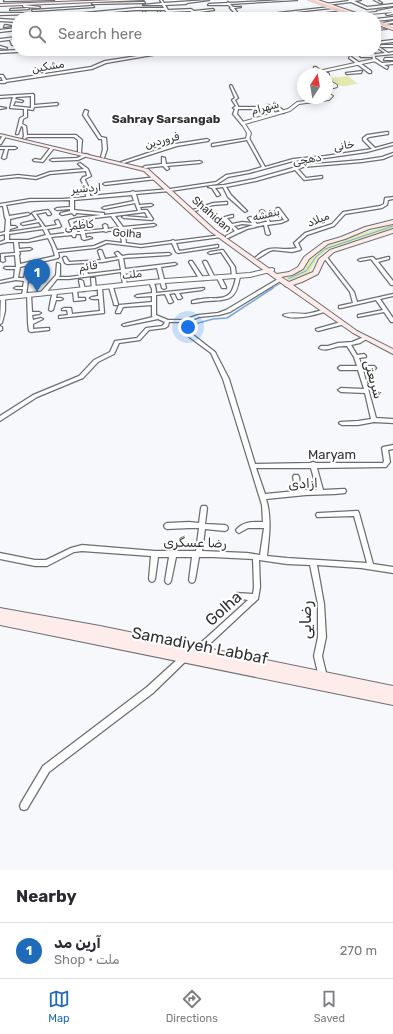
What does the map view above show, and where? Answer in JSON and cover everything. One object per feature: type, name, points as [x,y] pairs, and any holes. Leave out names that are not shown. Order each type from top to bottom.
[{"type":"highway","points":[[309,0],[346,12]]},
{"type":"highway","points":[[315,0],[351,12]]},
{"type":"highway","points":[[381,23],[393,27]]},
{"type":"main road","points":[[93,3],[109,0],[122,3]]},
{"type":"main road","points":[[309,0],[344,12]]},
{"type":"main road","points":[[315,0],[348,12]]},
{"type":"main road","points":[[2,5],[43,2],[71,4],[143,2]]},
{"type":"main road","points":[[24,3],[51,2]]},
{"type":"main road","points":[[381,24],[393,27]]},
{"type":"main road","name":"Shahidan","points":[[1,135],[25,138],[123,162],[145,168],[156,173],[213,231],[257,258],[269,270]]},
{"type":"main road","name":"Shahidan","points":[[1,135],[146,170],[172,190],[224,237],[343,323],[366,338],[393,352]]},
{"type":"main road","points":[[279,277],[290,274],[301,268],[306,258],[326,243],[367,228],[393,222]]},
{"type":"main road","points":[[289,284],[300,281],[316,272],[321,260],[324,257],[341,247],[393,231]]},
{"type":"main road","name":"Shahidan","points":[[289,284],[360,331],[393,347]]},
{"type":"main road","name":"Samadiyeh Labbaf","points":[[0,612],[323,677],[393,700]]},
{"type":"main road","name":"Samadiyeh Labbaf","points":[[0,620],[184,658],[360,689],[393,691]]},
{"type":"street","points":[[162,0],[168,12]]},
{"type":"street","points":[[11,10],[32,12],[71,4],[77,8],[93,3],[105,4],[143,2],[163,4],[207,0],[213,10],[208,12]]},
{"type":"street","points":[[209,5],[254,1],[296,0]]},
{"type":"street","points":[[327,4],[360,0]]},
{"type":"street","points":[[375,0],[381,3]]},
{"type":"street","points":[[254,1],[257,5]]},
{"type":"street","points":[[350,1],[366,8],[393,5]]},
{"type":"street","points":[[143,2],[145,10]]},
{"type":"street","points":[[185,2],[189,7]]},
{"type":"street","points":[[217,8],[241,6],[238,2]]},
{"type":"street","points":[[360,5],[393,2]]},
{"type":"street","points":[[24,3],[24,6],[32,12]]},
{"type":"street","points":[[93,3],[92,12],[130,9],[151,11],[174,7]]},
{"type":"street","points":[[228,3],[235,12]]},
{"type":"street","points":[[247,7],[246,6],[266,4]]},
{"type":"street","points":[[2,5],[6,10]]},
{"type":"street","points":[[292,12],[330,8]]},
{"type":"street","points":[[166,9],[186,9],[193,12]]},
{"type":"street","points":[[381,13],[393,12]]},
{"type":"street","points":[[387,14],[393,12]]},
{"type":"street","points":[[0,14],[12,13]]},
{"type":"street","points":[[381,20],[393,18]]},
{"type":"street","points":[[0,21],[12,20],[10,26],[12,33]]},
{"type":"street","points":[[0,21],[5,25],[10,26]]},
{"type":"street","points":[[381,28],[393,22]]},
{"type":"street","points":[[0,31],[11,30]]},
{"type":"street","points":[[0,40],[12,39]]},
{"type":"street","points":[[381,45],[392,39]]},
{"type":"street","points":[[0,40],[12,43]]},
{"type":"street","points":[[381,46],[391,47]]},
{"type":"street","points":[[0,48],[6,48]]},
{"type":"street","points":[[0,52],[12,50]]},
{"type":"street","points":[[381,50],[393,54]]},
{"type":"street","points":[[381,54],[388,52]]},
{"type":"street","points":[[393,54],[385,58],[393,58]]},
{"type":"street","name":"مشکین","points":[[18,82],[92,68],[105,62],[143,56]]},
{"type":"street","points":[[350,57],[370,72]]},
{"type":"street","points":[[333,71],[359,64],[374,57]]},
{"type":"street","points":[[367,61],[362,58],[374,57],[387,68]]},
{"type":"street","points":[[381,64],[393,63]]},
{"type":"street","points":[[346,67],[354,73]]},
{"type":"street","points":[[40,80],[98,70]]},
{"type":"street","points":[[348,73],[361,72]]},
{"type":"street","points":[[0,76],[2,76],[5,82]]},
{"type":"street","points":[[0,84],[5,82],[18,82]]},
{"type":"street","points":[[0,84],[18,82]]},
{"type":"street","points":[[231,86],[237,98],[233,100],[237,106],[235,108],[235,114],[249,133],[248,139],[264,168]]},
{"type":"street","points":[[21,89],[23,95]]},
{"type":"street","points":[[0,97],[32,95],[34,96],[33,106]]},
{"type":"street","points":[[15,96],[11,107],[32,109],[33,106],[57,104]]},
{"type":"street","points":[[13,100],[22,101]]},
{"type":"street","name":"شهرام","points":[[243,124],[255,118],[289,110],[297,104]]},
{"type":"street","points":[[268,106],[274,114]]},
{"type":"street","points":[[276,106],[283,112]]},
{"type":"street","points":[[235,108],[258,108]]},
{"type":"street","points":[[17,133],[22,118],[26,117],[26,109]]},
{"type":"street","points":[[86,111],[85,114],[100,138],[104,138],[105,149],[103,158]]},
{"type":"street","points":[[20,125],[24,126],[25,138],[75,136],[80,140],[80,152]]},
{"type":"street","points":[[374,149],[364,139],[368,136],[387,133]]},
{"type":"street","points":[[0,143],[1,135]]},
{"type":"street","points":[[213,146],[248,139]]},
{"type":"street","name":"فروردین","points":[[123,162],[176,144],[207,140]]},
{"type":"street","name":"خانی","points":[[172,190],[216,183],[227,176],[293,160],[325,157],[374,149],[393,144]]},
{"type":"street","points":[[0,148],[16,148]]},
{"type":"street","points":[[4,158],[7,148]]},
{"type":"street","points":[[36,160],[42,161],[52,148]]},
{"type":"street","name":"دهچی","points":[[172,190],[240,185],[303,166],[362,161],[383,158],[393,154]]},
{"type":"street","points":[[52,160],[78,159],[87,155]]},
{"type":"street","points":[[163,158],[164,165],[167,170]]},
{"type":"street","points":[[145,168],[200,162]]},
{"type":"street","points":[[80,164],[87,170],[89,176],[83,180],[87,188],[88,198]]},
{"type":"street","points":[[295,168],[305,179],[321,176]]},
{"type":"street","points":[[0,178],[18,176],[36,178],[50,173],[87,170]]},
{"type":"street","points":[[104,184],[156,178]]},
{"type":"street","points":[[260,178],[265,184]]},
{"type":"street","points":[[224,186],[229,196],[245,211]]},
{"type":"street","points":[[213,187],[218,195]]},
{"type":"street","name":"اردشیر","points":[[7,241],[6,210],[2,204],[30,200],[88,198],[133,192],[172,190]]},
{"type":"street","points":[[74,236],[75,231],[71,221],[84,218],[140,212],[133,192]]},
{"type":"street","points":[[107,195],[110,203]]},
{"type":"street","points":[[137,202],[142,198]]},
{"type":"street","name":"میلاد","points":[[257,258],[267,250],[278,249],[292,251],[299,249],[296,243],[306,234],[333,225],[344,212],[381,207],[386,204],[386,199],[393,198]]},
{"type":"street","points":[[72,199],[72,208],[77,219]]},
{"type":"street","points":[[103,214],[112,212],[106,208],[137,202],[151,205]]},
{"type":"street","points":[[195,210],[213,204],[226,203]]},
{"type":"street","points":[[63,206],[112,216],[122,229],[124,244]]},
{"type":"street","points":[[57,209],[72,208]]},
{"type":"street","points":[[68,218],[64,214],[72,208]]},
{"type":"street","name":"بنفشه","points":[[224,237],[255,225],[283,222],[286,220],[278,209]]},
{"type":"street","points":[[0,211],[6,210]]},
{"type":"street","name":"کاظمی","points":[[112,216],[151,219],[146,211],[140,212]]},
{"type":"street","points":[[262,211],[267,223],[268,234]]},
{"type":"street","points":[[6,268],[18,267],[57,257],[56,250],[49,236],[33,212],[47,212]]},
{"type":"street","points":[[0,220],[28,214]]},
{"type":"street","points":[[216,220],[232,216]]},
{"type":"street","points":[[145,218],[148,226]]},
{"type":"street","name":"بنفشه","points":[[224,218],[237,231]]},
{"type":"street","points":[[250,218],[257,231]]},
{"type":"street","points":[[23,224],[40,221]]},
{"type":"street","points":[[0,234],[43,228],[50,225],[59,226],[57,221]]},
{"type":"street","points":[[230,225],[242,223],[255,225]]},
{"type":"street","points":[[105,225],[106,231]]},
{"type":"street","name":"کاظمی","points":[[7,241],[16,242],[39,239],[68,233],[74,236],[83,233],[154,225]]},
{"type":"street","points":[[77,227],[80,226],[84,239],[90,238]]},
{"type":"street","points":[[7,228],[15,227]]},
{"type":"street","points":[[89,227],[91,232]]},
{"type":"street","name":"Golha","points":[[56,250],[95,247],[106,242],[141,246],[194,239],[224,237]]},
{"type":"street","points":[[194,239],[197,245]]},
{"type":"street","points":[[0,243],[7,241]]},
{"type":"street","points":[[16,242],[18,267],[16,279]]},
{"type":"street","points":[[174,242],[178,252],[217,246]]},
{"type":"street","points":[[141,246],[143,256]]},
{"type":"street","points":[[3,261],[2,255],[30,248]]},
{"type":"street","points":[[100,251],[103,261]]},
{"type":"street","points":[[194,302],[228,298],[237,288],[236,276],[233,267],[222,252],[210,253]]},
{"type":"street","points":[[117,253],[121,258],[124,285]]},
{"type":"street","points":[[65,258],[67,263],[82,262],[89,264],[121,258],[169,254]]},
{"type":"street","points":[[79,256],[82,262]]},
{"type":"street","points":[[324,257],[352,292],[356,303]]},
{"type":"street","points":[[360,260],[388,258]]},
{"type":"street","points":[[374,260],[393,284]]},
{"type":"street","points":[[191,262],[202,279]]},
{"type":"street","points":[[205,262],[224,287]]},
{"type":"street","points":[[43,293],[56,278],[60,270],[58,264]]},
{"type":"street","name":"قائم","points":[[56,278],[86,276],[174,264]]},
{"type":"street","points":[[159,266],[165,291],[171,302]]},
{"type":"street","points":[[84,269],[86,276]]},
{"type":"street","name":"ملت","points":[[1,298],[26,294],[97,289],[151,282],[236,276],[269,270]]},
{"type":"street","points":[[27,272],[25,288],[30,314],[31,331],[48,329]]},
{"type":"street","points":[[0,282],[16,279],[36,280],[38,272]]},
{"type":"street","points":[[124,326],[157,318],[185,321],[198,316],[219,314],[228,311],[279,277]]},
{"type":"street","points":[[61,317],[102,312],[100,297],[93,279]]},
{"type":"street","points":[[81,281],[83,290]]},
{"type":"street","points":[[151,282],[154,294],[154,316],[157,318]]},
{"type":"street","points":[[111,287],[116,304]]},
{"type":"street","points":[[16,288],[25,288]]},
{"type":"street","points":[[138,296],[165,291],[176,292],[202,289]]},
{"type":"street","points":[[75,291],[76,300],[83,299]]},
{"type":"street","points":[[176,292],[180,298]]},
{"type":"street","points":[[50,310],[55,293]]},
{"type":"street","points":[[341,307],[377,300],[393,295]]},
{"type":"street","points":[[92,298],[100,297]]},
{"type":"street","points":[[1,298],[1,320]]},
{"type":"street","points":[[53,299],[61,299]]},
{"type":"street","points":[[377,300],[393,321]]},
{"type":"street","points":[[118,312],[120,306],[154,303]]},
{"type":"street","points":[[64,309],[69,309],[70,316]]},
{"type":"street","points":[[285,315],[301,316],[316,314],[325,310]]},
{"type":"street","points":[[360,316],[386,311]]},
{"type":"street","points":[[30,314],[39,313]]},
{"type":"street","points":[[30,323],[41,319]]},
{"type":"street","points":[[0,419],[35,396],[81,377],[96,361],[112,353],[118,341],[138,339],[148,329],[166,325],[167,320]]},
{"type":"street","name":"Golha","points":[[185,321],[186,332],[213,352],[226,379],[263,497],[267,525],[259,557],[256,597],[197,651]]},
{"type":"street","points":[[318,330],[343,323]]},
{"type":"street","name":"شریعتی","points":[[321,348],[330,348],[337,345],[349,346],[366,338]]},
{"type":"street","name":"شریعتی","points":[[349,346],[356,357],[364,380],[374,420]]},
{"type":"street","points":[[356,357],[364,356]]},
{"type":"street","points":[[340,368],[374,368]]},
{"type":"street","points":[[341,390],[366,391]]},
{"type":"street","points":[[342,423],[358,423],[374,420],[393,422]]},
{"type":"street","name":"Maryam","points":[[253,466],[313,464],[384,465],[387,462],[385,448],[393,447]]},
{"type":"street","points":[[313,464],[321,492]]},
{"type":"street","points":[[296,477],[299,493]]},
{"type":"street","name":"ازادی","points":[[263,497],[299,493],[327,493],[343,491]]},
{"type":"street","points":[[192,580],[204,508]]},
{"type":"street","points":[[319,515],[356,513],[371,567]]},
{"type":"street","points":[[239,530],[248,525],[267,525]]},
{"type":"street","points":[[167,526],[202,526],[225,528]]},
{"type":"street","name":"رضا عسگری","points":[[0,556],[35,563],[47,563],[68,552],[82,548],[155,554],[197,554],[259,557],[393,570]]},
{"type":"street","points":[[152,579],[155,554]]},
{"type":"street","points":[[168,581],[173,554]]},
{"type":"street","name":"رضایی","points":[[313,563],[321,604],[322,637],[318,656],[323,677]]},
{"type":"street","points":[[237,596],[256,597]]},
{"type":"street","points":[[24,806],[46,769],[150,690],[184,658]]},
{"type":"green space","points":[[348,76],[358,84],[339,86],[333,81],[333,78]]},
{"type":"green space","points":[[393,223],[393,229],[329,249],[319,256],[309,273],[291,280],[284,277],[303,271],[309,259],[328,245]]},
{"type":"waterway","points":[[288,279],[306,271],[316,257],[325,249],[393,226]]},
{"type":"waterway","points":[[271,289],[281,283]]},
{"type":"waterway","points":[[192,331],[195,324],[213,319],[227,318],[273,288]]},
{"type":"place","name":"آرین مد","points":[[37,292]]},
{"type":"district","name":"Sahray Sarsangab","points":[[166,119]]}]
